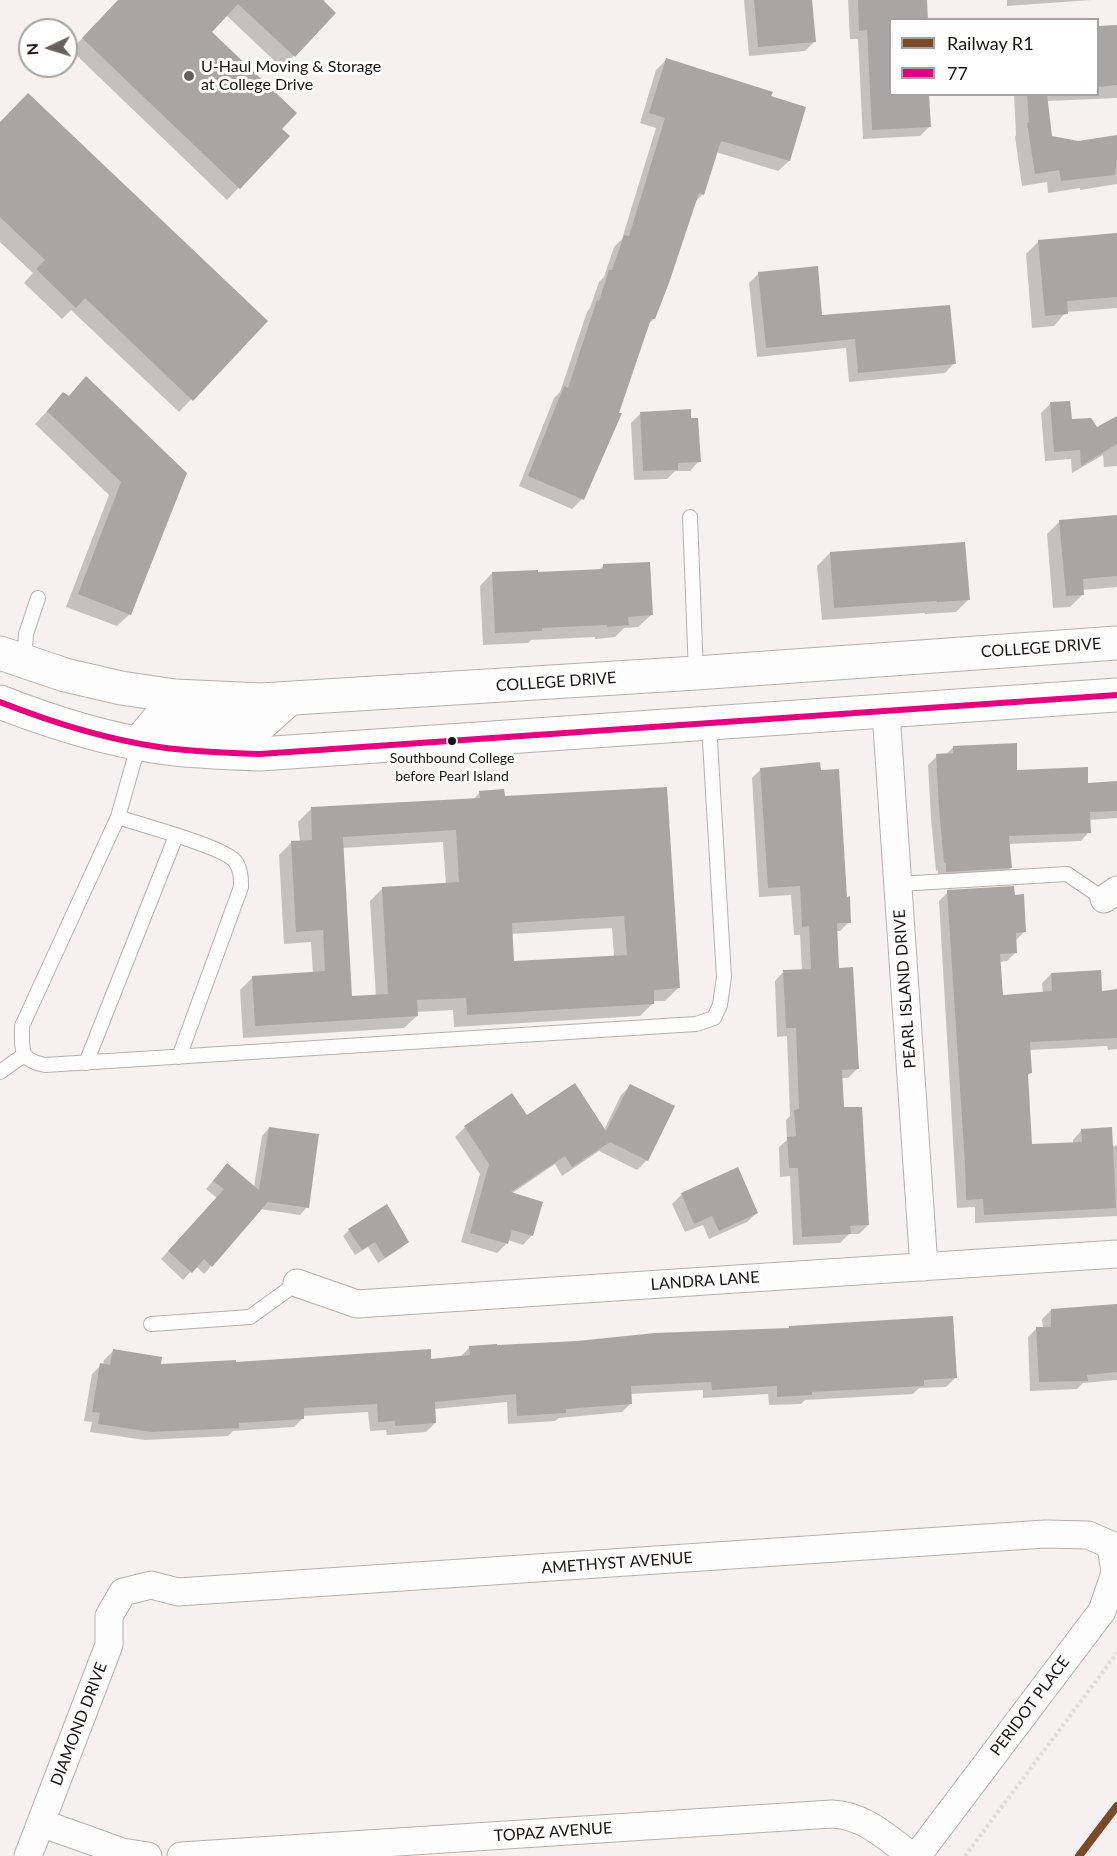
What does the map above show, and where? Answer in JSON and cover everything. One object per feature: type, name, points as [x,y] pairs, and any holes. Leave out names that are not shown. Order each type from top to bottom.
[{"type":"main road","name":"COLLEGE DRIVE","points":[[12,657],[121,688],[176,696],[261,700],[696,673],[1117,643]]},
{"type":"main road","points":[[12,657],[5,704],[51,721],[159,747],[260,754],[1117,695]]},
{"type":"main road","points":[[696,673],[709,724]]},
{"type":"main road","points":[[139,743],[157,721],[262,723],[289,699]]},
{"type":"street","name":"PEARL ISLAND DRIVE","points":[[886,712],[924,1267]]},
{"type":"street","name":"LANDRA LANE","points":[[297,1283],[357,1304],[1117,1254]]},
{"type":"street","name":"AMETHYST AVENUE","points":[[123,1592],[151,1585],[178,1592],[1045,1534],[1088,1535],[1111,1545]]},
{"type":"street","name":"PERIDOT PLACE","points":[[917,1856],[1102,1611],[1115,1574],[1111,1545]]},
{"type":"street","name":"DIAMOND DRIVE","points":[[28,1856],[110,1645],[109,1616],[123,1592]]},
{"type":"street","name":"TOPAZ AVENUE","points":[[181,1856],[845,1814],[858,1818],[912,1856]]},
{"type":"street","points":[[41,1823],[122,1852],[148,1856]]},
{"type":"lane","points":[[690,517],[696,673]]},
{"type":"lane","points":[[12,657],[26,633],[38,598]]},
{"type":"lane","points":[[139,743],[118,817],[22,1026],[24,1055],[31,1063],[45,1065],[86,1063],[696,1024],[714,1018],[720,1005],[724,977],[709,724]]},
{"type":"lane","points":[[118,817],[218,850],[234,860],[241,872],[241,887],[179,1057]]},
{"type":"lane","points":[[86,1063],[176,836]]},
{"type":"lane","points":[[898,884],[1067,874],[1110,895]]},
{"type":"lane","points":[[0,1072],[24,1055]]},
{"type":"lane","points":[[151,1324],[250,1317],[297,1283]]},
{"type":"path","points":[[965,1856],[1117,1653]]},
{"type":"building","name":"U-Haul Moving & Storage at College Drive","points":[[118,0],[323,0],[336,13],[295,57],[238,4],[212,32],[297,113],[282,129],[290,136],[240,189],[82,38]]},
{"type":"building","points":[[754,0],[812,0],[816,42],[758,47]]},
{"type":"building","points":[[858,0],[927,0],[928,18],[889,18],[889,96],[929,96],[931,127],[872,130],[867,30],[859,31]]},
{"type":"building","points":[[1117,25],[1117,85],[1099,87],[1099,26]]},
{"type":"building","points":[[666,58],[773,92],[771,96],[806,107],[790,161],[721,141],[704,195],[699,193],[669,283],[655,319],[651,319],[619,413],[622,413],[584,500],[528,476],[564,386],[568,388],[609,270],[612,270],[624,235],[629,236],[665,118],[649,113]]},
{"type":"building","points":[[28,93],[268,321],[193,401],[85,298],[76,308],[36,269],[45,260],[0,217],[0,122]]},
{"type":"building","points":[[1027,96],[1047,96],[1052,136],[1078,141],[1117,135],[1115,175],[1061,181],[1059,170],[1035,174],[1027,123],[1029,122]]},
{"type":"building","points":[[1117,233],[1117,297],[1067,301],[1068,314],[1045,316],[1038,240]]},
{"type":"building","points":[[818,266],[822,315],[950,305],[956,364],[858,373],[855,339],[766,348],[758,272]]},
{"type":"building","points":[[86,376],[187,473],[131,615],[78,594],[121,482],[47,411],[63,392],[69,396]]},
{"type":"building","points":[[1070,401],[1072,419],[1091,418],[1097,427],[1117,416],[1117,444],[1081,466],[1080,450],[1054,452],[1050,402]]},
{"type":"building","points":[[691,409],[691,418],[698,418],[701,462],[678,463],[678,470],[643,471],[640,412]]},
{"type":"building","points":[[1117,515],[1117,576],[1083,579],[1084,595],[1066,596],[1059,520]]},
{"type":"building","points":[[965,542],[970,600],[834,608],[830,552]]},
{"type":"building","points":[[650,562],[653,615],[628,617],[629,625],[542,628],[542,631],[495,633],[492,572],[603,569],[603,564]]},
{"type":"building","points":[[1017,743],[1017,770],[1088,767],[1088,783],[1117,781],[1117,811],[1090,812],[1091,833],[1009,836],[1012,868],[946,872],[936,754],[953,753],[953,746]]},
{"type":"building","points":[[820,762],[821,770],[839,769],[847,897],[850,896],[851,923],[837,923],[839,968],[853,967],[859,1069],[842,1070],[844,1107],[862,1107],[869,1225],[850,1226],[851,1234],[802,1237],[798,1168],[789,1168],[787,1137],[796,1136],[794,1110],[799,1109],[796,1028],[786,1028],[783,970],[811,969],[809,926],[802,927],[800,886],[768,888],[760,768]]},
{"type":"building","points":[[667,787],[680,988],[654,990],[654,1004],[467,1015],[466,998],[417,1000],[418,1016],[255,1026],[252,976],[325,971],[323,930],[296,932],[291,841],[312,840],[311,807],[480,798],[479,791],[504,789],[505,796]],"holes":[[[456,830],[459,882],[382,887],[388,994],[352,996],[343,837]],[[624,916],[627,955],[514,961],[512,923]]]},
{"type":"building","points":[[1014,886],[1015,895],[1024,894],[1026,932],[1016,933],[1017,953],[1000,954],[1003,995],[1052,991],[1051,973],[1101,970],[1102,991],[1117,989],[1117,1038],[1030,1042],[1032,1073],[1028,1074],[1032,1144],[1082,1142],[1081,1129],[1112,1127],[1116,1208],[984,1215],[983,1199],[966,1200],[947,890]]},
{"type":"building","points":[[575,1083],[606,1131],[630,1084],[675,1106],[648,1161],[610,1142],[572,1167],[565,1156],[511,1192],[543,1202],[533,1236],[512,1230],[508,1244],[470,1233],[489,1164],[464,1126],[512,1093],[527,1115]]},
{"type":"building","points":[[269,1127],[319,1134],[309,1208],[268,1202],[212,1267],[204,1259],[192,1273],[168,1251],[224,1189],[213,1181],[227,1163],[259,1190]]},
{"type":"building","points":[[738,1167],[758,1213],[719,1231],[712,1216],[694,1224],[681,1193]]},
{"type":"building","points":[[387,1204],[409,1242],[385,1258],[375,1242],[362,1250],[348,1229]]},
{"type":"building","points":[[1117,1304],[1117,1372],[1087,1375],[1088,1381],[1039,1382],[1036,1327],[1051,1327],[1051,1309]]},
{"type":"building","points":[[953,1316],[957,1378],[924,1380],[924,1386],[812,1392],[812,1395],[777,1397],[777,1386],[712,1390],[711,1382],[631,1386],[632,1404],[566,1409],[566,1413],[517,1416],[516,1394],[435,1402],[436,1423],[395,1426],[395,1421],[378,1422],[377,1404],[304,1408],[304,1419],[239,1423],[239,1428],[151,1432],[98,1424],[100,1413],[92,1412],[100,1363],[110,1365],[113,1349],[162,1357],[161,1364],[236,1360],[236,1362],[431,1349],[431,1359],[470,1355],[469,1346],[577,1341],[655,1333],[789,1328],[789,1326]]},
{"type":"rail line","name":"R1","points":[[1079,1856],[1117,1806]]},
{"type":"transit line","name":"77","points":[[0,702],[78,729],[139,744],[171,749],[260,754],[1117,695]]},
{"type":"place","name":"U-Haul Moving & Storage at College Drive","points":[[189,76]]},
{"type":"place","name":"Southbound College before Pearl Island","points":[[452,741]]}]
